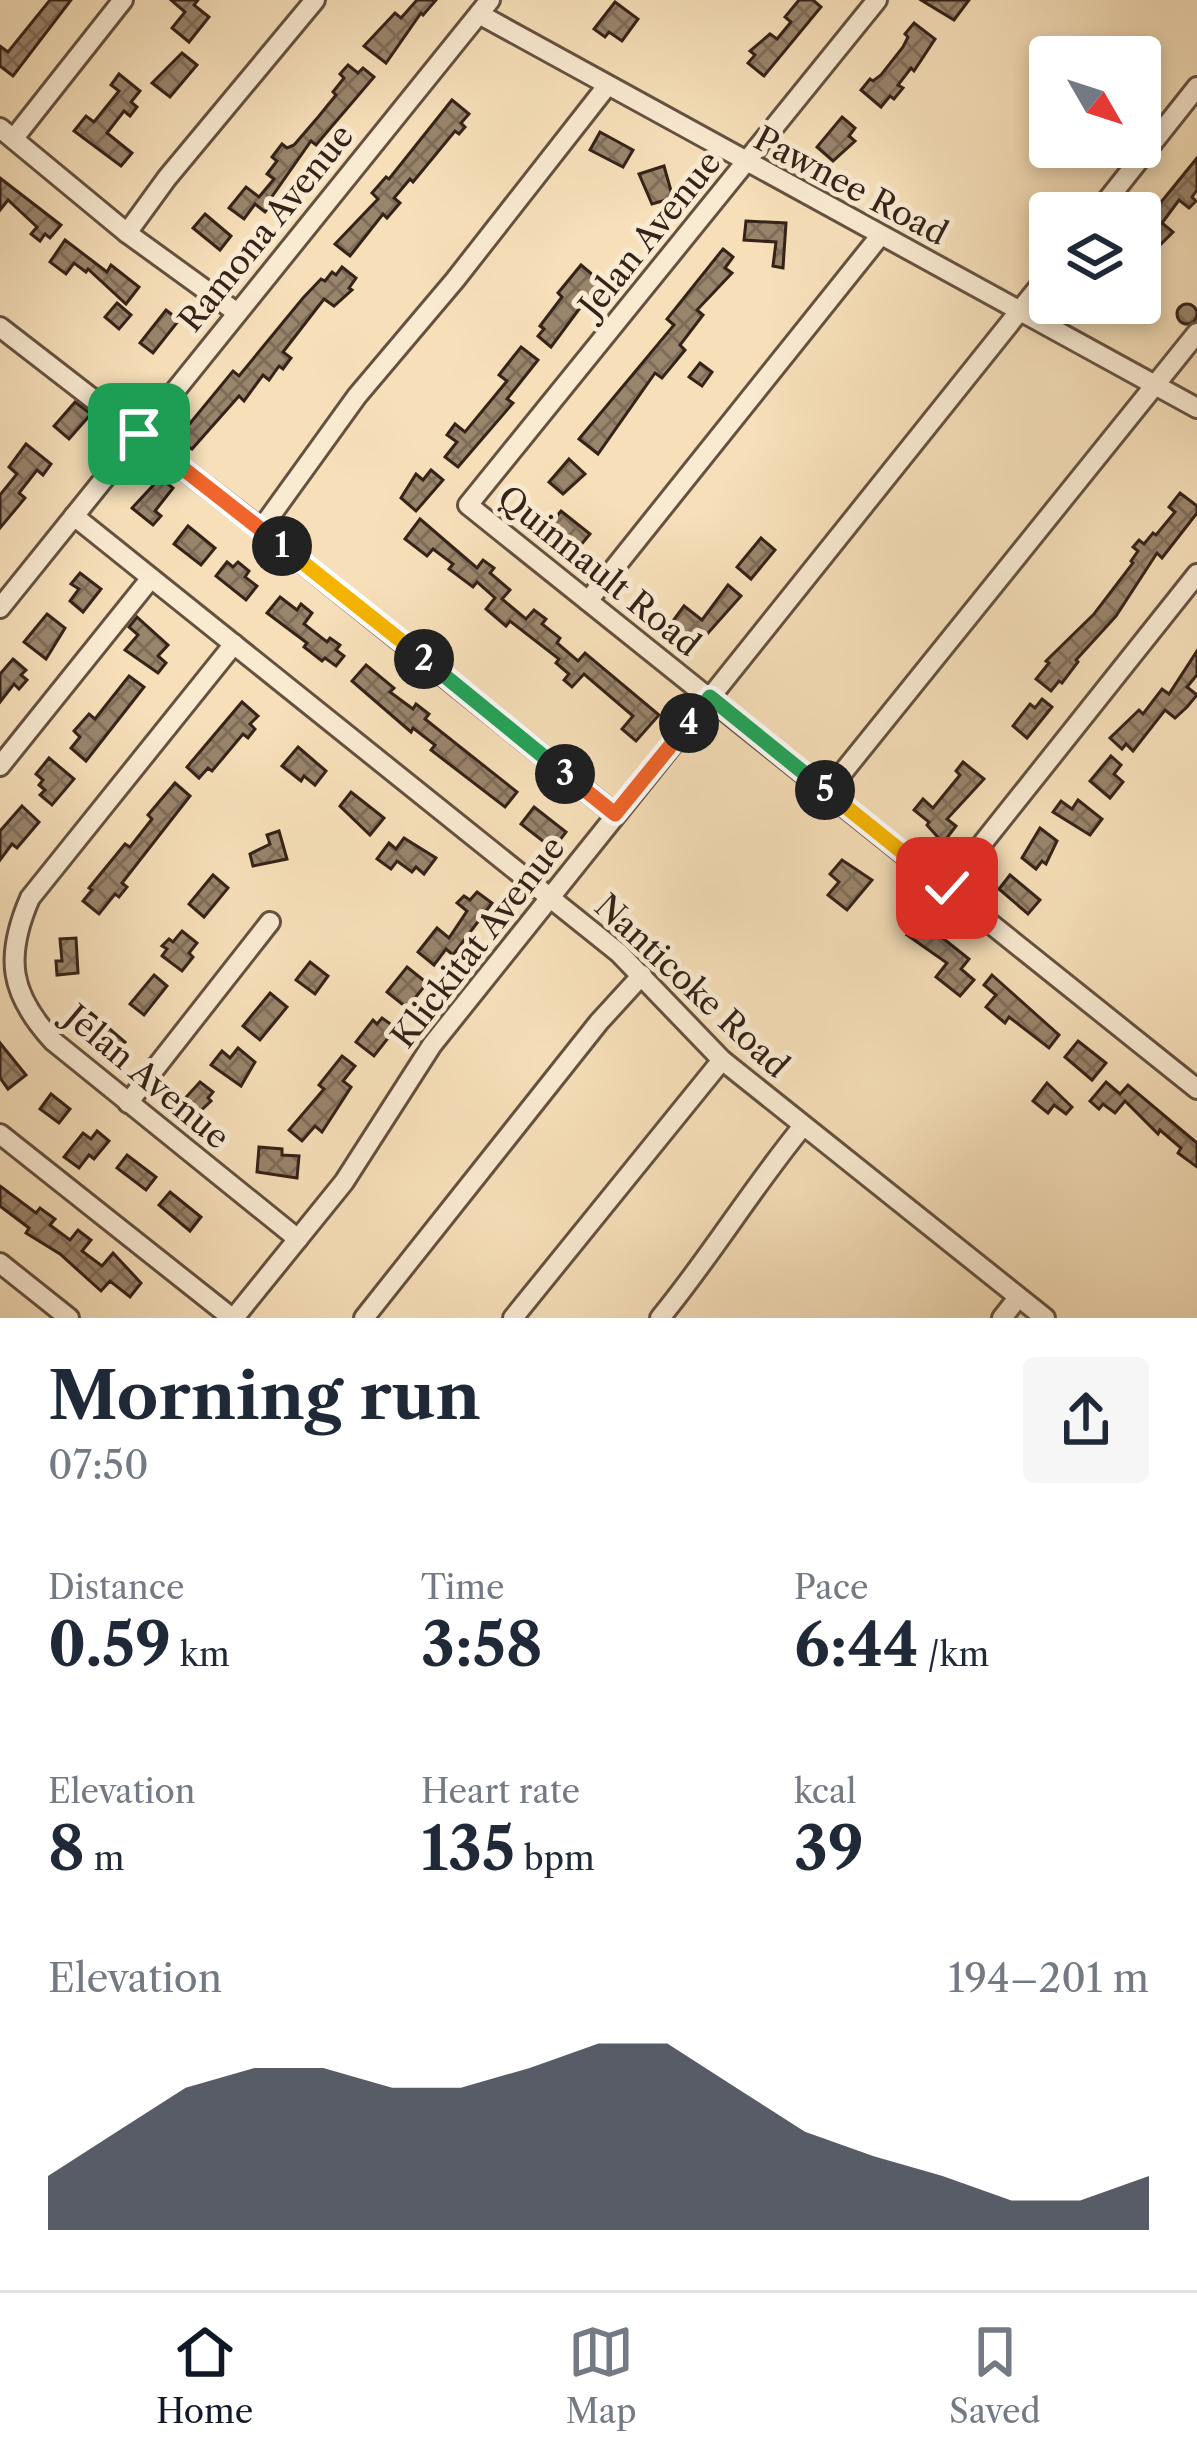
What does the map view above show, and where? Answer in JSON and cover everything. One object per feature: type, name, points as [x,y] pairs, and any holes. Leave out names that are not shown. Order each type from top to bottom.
[{"type":"street","points":[[123,0],[7,133],[127,232],[236,312]]},
{"type":"street","points":[[127,232],[315,0]]},
{"type":"street","name":"Jelan Avenue","points":[[468,505],[877,0]]},
{"type":"street","name":"Pawnee Road","points":[[484,7],[607,86],[1197,408]]},
{"type":"street","name":"Ramona Avenue","points":[[0,608],[484,7]]},
{"type":"street","points":[[261,529],[357,397],[607,86]]},
{"type":"street","points":[[1114,192],[1197,87]]},
{"type":"street","points":[[587,601],[880,236]]},
{"type":"street","name":"Klickitat Avenue","points":[[233,1318],[370,1145],[432,1046],[1029,299]]},
{"type":"street","points":[[0,327],[261,529],[615,814]]},
{"type":"street","points":[[827,792],[1197,333]]},
{"type":"street","name":"Quinnault Road","points":[[468,505],[1197,1089]]},
{"type":"street","name":"Nanticoke Road","points":[[74,516],[550,897],[642,975],[722,1060],[1045,1318]]},
{"type":"street","points":[[947,888],[1197,574]]},
{"type":"street","points":[[0,766],[151,578]]},
{"type":"street","name":"Jelan Avenue","points":[[234,644],[48,871],[19,925],[14,976],[32,1018],[53,1041],[298,1239]]},
{"type":"street","points":[[128,1103],[270,922]]},
{"type":"street","points":[[364,1318],[599,1022],[642,975]]},
{"type":"street","points":[[513,1318],[722,1060]]},
{"type":"street","points":[[661,1318],[803,1126]]},
{"type":"street","points":[[0,1134],[233,1318]]},
{"type":"street","points":[[0,1263],[70,1318]]},
{"type":"street","points":[[1002,1318],[1017,1299]]},
{"type":"building","points":[[50,0],[71,0],[13,76],[0,66],[0,46],[8,52]]},
{"type":"building","points":[[171,0],[198,0],[194,5],[209,17],[189,42],[172,28],[185,12]]},
{"type":"building","points":[[417,0],[436,0],[421,13],[386,63],[364,46],[395,13],[401,18]]},
{"type":"building","points":[[799,0],[813,0],[821,7],[764,76],[748,63],[755,55],[750,51],[770,34],[777,39],[791,22],[785,17]]},
{"type":"building","points":[[921,0],[969,0],[954,20]]},
{"type":"building","points":[[615,2],[638,19],[622,41],[594,29]]},
{"type":"building","points":[[914,23],[935,39],[914,71],[911,68],[898,85],[903,88],[881,107],[861,90],[881,75]]},
{"type":"building","points":[[182,53],[197,65],[170,97],[152,83]]},
{"type":"building","points":[[348,65],[374,77],[316,145],[311,141],[265,212],[255,204],[244,219],[229,208],[246,187],[259,197],[274,179],[267,174],[277,161],[272,157],[282,144],[294,145],[319,116],[336,95],[333,92],[344,78],[340,74]]},
{"type":"building","points":[[119,74],[140,91],[131,102],[137,107],[130,116],[124,111],[107,133],[132,153],[121,166],[74,131],[86,116],[94,122],[119,91],[111,85]]},
{"type":"building","points":[[452,100],[469,114],[461,123],[465,127],[459,134],[455,131],[413,182],[410,179],[394,198],[400,203],[387,218],[383,214],[350,256],[335,244],[378,199],[372,193],[389,179]]},
{"type":"building","points":[[842,117],[855,128],[849,136],[855,141],[833,161],[817,147]]},
{"type":"building","points":[[600,132],[633,150],[623,167],[590,150]]},
{"type":"building","points":[[1197,158],[1197,190],[1192,197],[1196,201],[1189,208],[1179,200],[1162,223],[1173,232],[1161,244],[1161,202]]},
{"type":"building","points":[[664,166],[673,198],[652,204],[639,174]]},
{"type":"building","points":[[0,178],[61,225],[50,238],[45,234],[40,241],[31,234],[37,227],[8,200],[0,210]]},
{"type":"building","points":[[205,214],[231,236],[220,250],[193,228]]},
{"type":"building","points":[[746,221],[786,223],[783,268],[773,266],[776,242],[744,240]]},
{"type":"building","points":[[65,240],[107,272],[111,265],[139,287],[126,304],[88,269],[74,263],[66,274],[50,262]]},
{"type":"building","points":[[723,249],[733,257],[725,268],[732,273],[697,310],[703,315],[680,345],[685,350],[662,378],[655,373],[598,454],[579,439],[674,325],[667,319]]},
{"type":"building","points":[[581,265],[600,281],[551,347],[538,336],[544,329],[540,326]]},
{"type":"building","points":[[342,267],[356,278],[352,290],[334,306],[324,299],[283,352],[291,358],[283,369],[279,366],[269,380],[263,375],[244,401],[239,396],[192,449],[185,453],[173,444],[233,371],[239,376],[303,298],[321,279],[325,281],[332,272],[336,275]]},
{"type":"building","points":[[117,303],[131,315],[119,329],[105,317]]},
{"type":"building","points":[[1187,304],[1197,314],[1187,324],[1177,314]]},
{"type":"building","points":[[166,310],[179,320],[153,353],[140,343]]},
{"type":"building","points":[[521,347],[538,360],[507,399],[513,403],[458,467],[445,457],[457,442],[447,435],[455,424],[465,432],[507,381],[499,375]]},
{"type":"building","points":[[700,363],[712,372],[702,386],[689,377]]},
{"type":"building","points":[[75,402],[91,414],[69,439],[54,426]]},
{"type":"building","points":[[26,444],[51,464],[43,475],[37,470],[19,493],[25,498],[0,528],[0,495],[17,474],[9,467]]},
{"type":"building","points":[[569,459],[585,474],[563,494],[549,482]]},
{"type":"building","points":[[431,470],[443,480],[416,511],[401,498],[416,474],[423,480]]},
{"type":"building","points":[[160,478],[173,488],[155,511],[161,516],[153,525],[132,508]]},
{"type":"building","points":[[1180,493],[1197,506],[1197,513],[1162,558],[1157,553],[1116,616],[1051,691],[1036,679],[1046,661],[1094,614],[1133,563],[1138,551],[1133,547],[1156,535],[1175,512],[1169,507]]},
{"type":"building","points":[[561,511],[590,534],[580,546],[551,523]]},
{"type":"building","points":[[420,519],[477,568],[483,560],[494,568],[490,573],[510,590],[502,599],[526,619],[534,610],[546,619],[542,624],[560,638],[557,643],[578,661],[585,653],[659,715],[636,741],[622,729],[633,716],[584,674],[572,687],[564,680],[569,674],[556,663],[559,659],[510,621],[506,626],[486,609],[495,598],[477,582],[473,587],[433,549],[427,556],[405,539]]},
{"type":"building","points":[[188,526],[215,548],[201,565],[174,544]]},
{"type":"building","points":[[761,538],[775,550],[751,579],[737,567]]},
{"type":"building","points":[[227,562],[233,567],[238,562],[249,571],[245,577],[257,586],[246,600],[216,576]]},
{"type":"building","points":[[80,573],[101,589],[83,612],[70,601],[79,589],[71,584]]},
{"type":"building","points":[[728,585],[741,596],[700,642],[670,625],[684,606],[702,620]]},
{"type":"building","points":[[280,597],[297,610],[301,604],[312,613],[304,624],[327,642],[330,638],[340,645],[336,650],[344,656],[336,666],[325,658],[322,661],[304,647],[307,643],[267,613]]},
{"type":"building","points":[[47,614],[65,628],[46,659],[24,642]]},
{"type":"building","points":[[137,617],[168,645],[158,656],[166,663],[158,673],[125,650],[138,635],[129,627]]},
{"type":"building","points":[[1197,651],[1197,675],[1187,687],[1197,695],[1175,718],[1165,710],[1133,751],[1126,744],[1122,749],[1110,738],[1139,710],[1143,714],[1162,689],[1169,694]]},
{"type":"building","points":[[13,659],[26,670],[21,675],[27,680],[19,689],[14,684],[0,702],[0,674]]},
{"type":"building","points":[[366,665],[394,688],[390,692],[429,714],[425,719],[517,792],[505,807],[352,681]]},
{"type":"building","points":[[129,676],[144,687],[86,761],[71,748],[80,737],[74,731],[89,714],[95,719]]},
{"type":"building","points":[[1042,699],[1052,707],[1027,738],[1013,726],[1030,704],[1035,708]]},
{"type":"building","points":[[242,702],[258,716],[250,724],[255,729],[248,738],[243,734],[212,771],[208,768],[199,778],[187,767]]},
{"type":"building","points":[[298,747],[326,771],[315,785],[282,766]]},
{"type":"building","points":[[1111,756],[1121,765],[1114,774],[1123,782],[1110,798],[1090,781]]},
{"type":"building","points":[[49,758],[74,779],[52,805],[40,795],[45,790],[36,774]]},
{"type":"building","points":[[963,762],[984,779],[947,819],[956,826],[943,843],[914,810],[923,799],[933,808],[960,775],[956,771]]},
{"type":"building","points":[[175,783],[190,796],[122,883],[127,887],[99,914],[83,901],[89,888],[125,844],[130,847],[152,819],[148,815]]},
{"type":"building","points":[[351,792],[384,818],[370,835],[340,806]]},
{"type":"building","points":[[1078,800],[1102,819],[1090,835],[1053,812],[1061,801],[1072,809]]},
{"type":"building","points":[[22,806],[39,822],[0,860],[0,831]]},
{"type":"building","points":[[534,807],[566,832],[553,849],[521,824]]},
{"type":"building","points":[[1040,828],[1057,841],[1046,864],[1042,861],[1036,869],[1022,858]]},
{"type":"building","points":[[279,831],[287,859],[253,866],[250,854],[270,844],[267,835]]},
{"type":"building","points":[[404,838],[436,858],[424,874],[397,861],[391,869],[377,859],[389,843],[396,849]]},
{"type":"building","points":[[842,860],[872,880],[847,910],[828,895],[839,882],[830,874]]},
{"type":"building","points":[[213,875],[228,888],[204,917],[189,904]]},
{"type":"building","points":[[1010,875],[1040,900],[1028,914],[999,889]]},
{"type":"building","points":[[477,892],[492,903],[453,955],[446,949],[434,965],[418,952],[437,928],[449,938],[467,911],[457,903],[464,896],[470,900]]},
{"type":"building","points":[[920,920],[969,959],[961,969],[974,980],[960,996],[936,977],[947,963],[907,935]]},
{"type":"building","points":[[182,931],[197,943],[182,971],[162,956],[167,949],[162,946]]},
{"type":"building","points":[[76,938],[78,973],[57,975],[56,961],[62,961],[60,939]]},
{"type":"building","points":[[310,962],[328,976],[315,994],[296,980]]},
{"type":"building","points":[[407,967],[427,983],[407,1008],[387,992]]},
{"type":"building","points":[[154,975],[167,986],[144,1015],[130,1004]]},
{"type":"building","points":[[992,975],[1059,1035],[1049,1048],[1009,1017],[1005,1023],[986,1007],[996,995],[984,985]]},
{"type":"building","points":[[270,993],[287,1007],[260,1040],[243,1026]]},
{"type":"building","points":[[91,1013],[125,1042],[114,1053],[78,1028]]},
{"type":"building","points":[[382,1018],[396,1028],[374,1056],[356,1042],[373,1020],[377,1024]]},
{"type":"building","points":[[1078,1041],[1106,1063],[1092,1080],[1065,1057]]},
{"type":"building","points":[[0,1043],[26,1075],[8,1089],[0,1078]]},
{"type":"building","points":[[238,1048],[255,1062],[241,1086],[211,1065],[222,1051],[230,1058]]},
{"type":"building","points":[[342,1056],[355,1066],[343,1081],[351,1087],[322,1132],[315,1126],[302,1141],[289,1130],[324,1089],[319,1085]]},
{"type":"building","points":[[200,1082],[213,1092],[211,1101],[192,1119],[177,1107]]},
{"type":"building","points":[[1106,1082],[1120,1094],[1128,1085],[1197,1143],[1197,1167],[1125,1101],[1115,1113],[1090,1101]]},
{"type":"building","points":[[1047,1083],[1072,1107],[1066,1114],[1054,1105],[1048,1113],[1033,1101]]},
{"type":"building","points":[[51,1094],[70,1109],[59,1123],[40,1109]]},
{"type":"building","points":[[97,1131],[109,1141],[94,1159],[89,1155],[79,1168],[64,1157],[83,1133],[91,1139]]},
{"type":"building","points":[[259,1147],[299,1156],[297,1178],[257,1172]]},
{"type":"building","points":[[127,1155],[156,1177],[146,1190],[117,1168]]},
{"type":"building","points":[[0,1186],[36,1213],[40,1208],[55,1219],[50,1225],[70,1240],[78,1230],[91,1240],[82,1251],[102,1266],[113,1253],[141,1283],[130,1297],[110,1281],[101,1291],[60,1254],[26,1233],[29,1228],[0,1206]]},
{"type":"building","points":[[170,1192],[201,1217],[190,1231],[159,1205]]},
{"type":"route","points":[[139,434],[615,814],[710,697],[947,888]]}]
